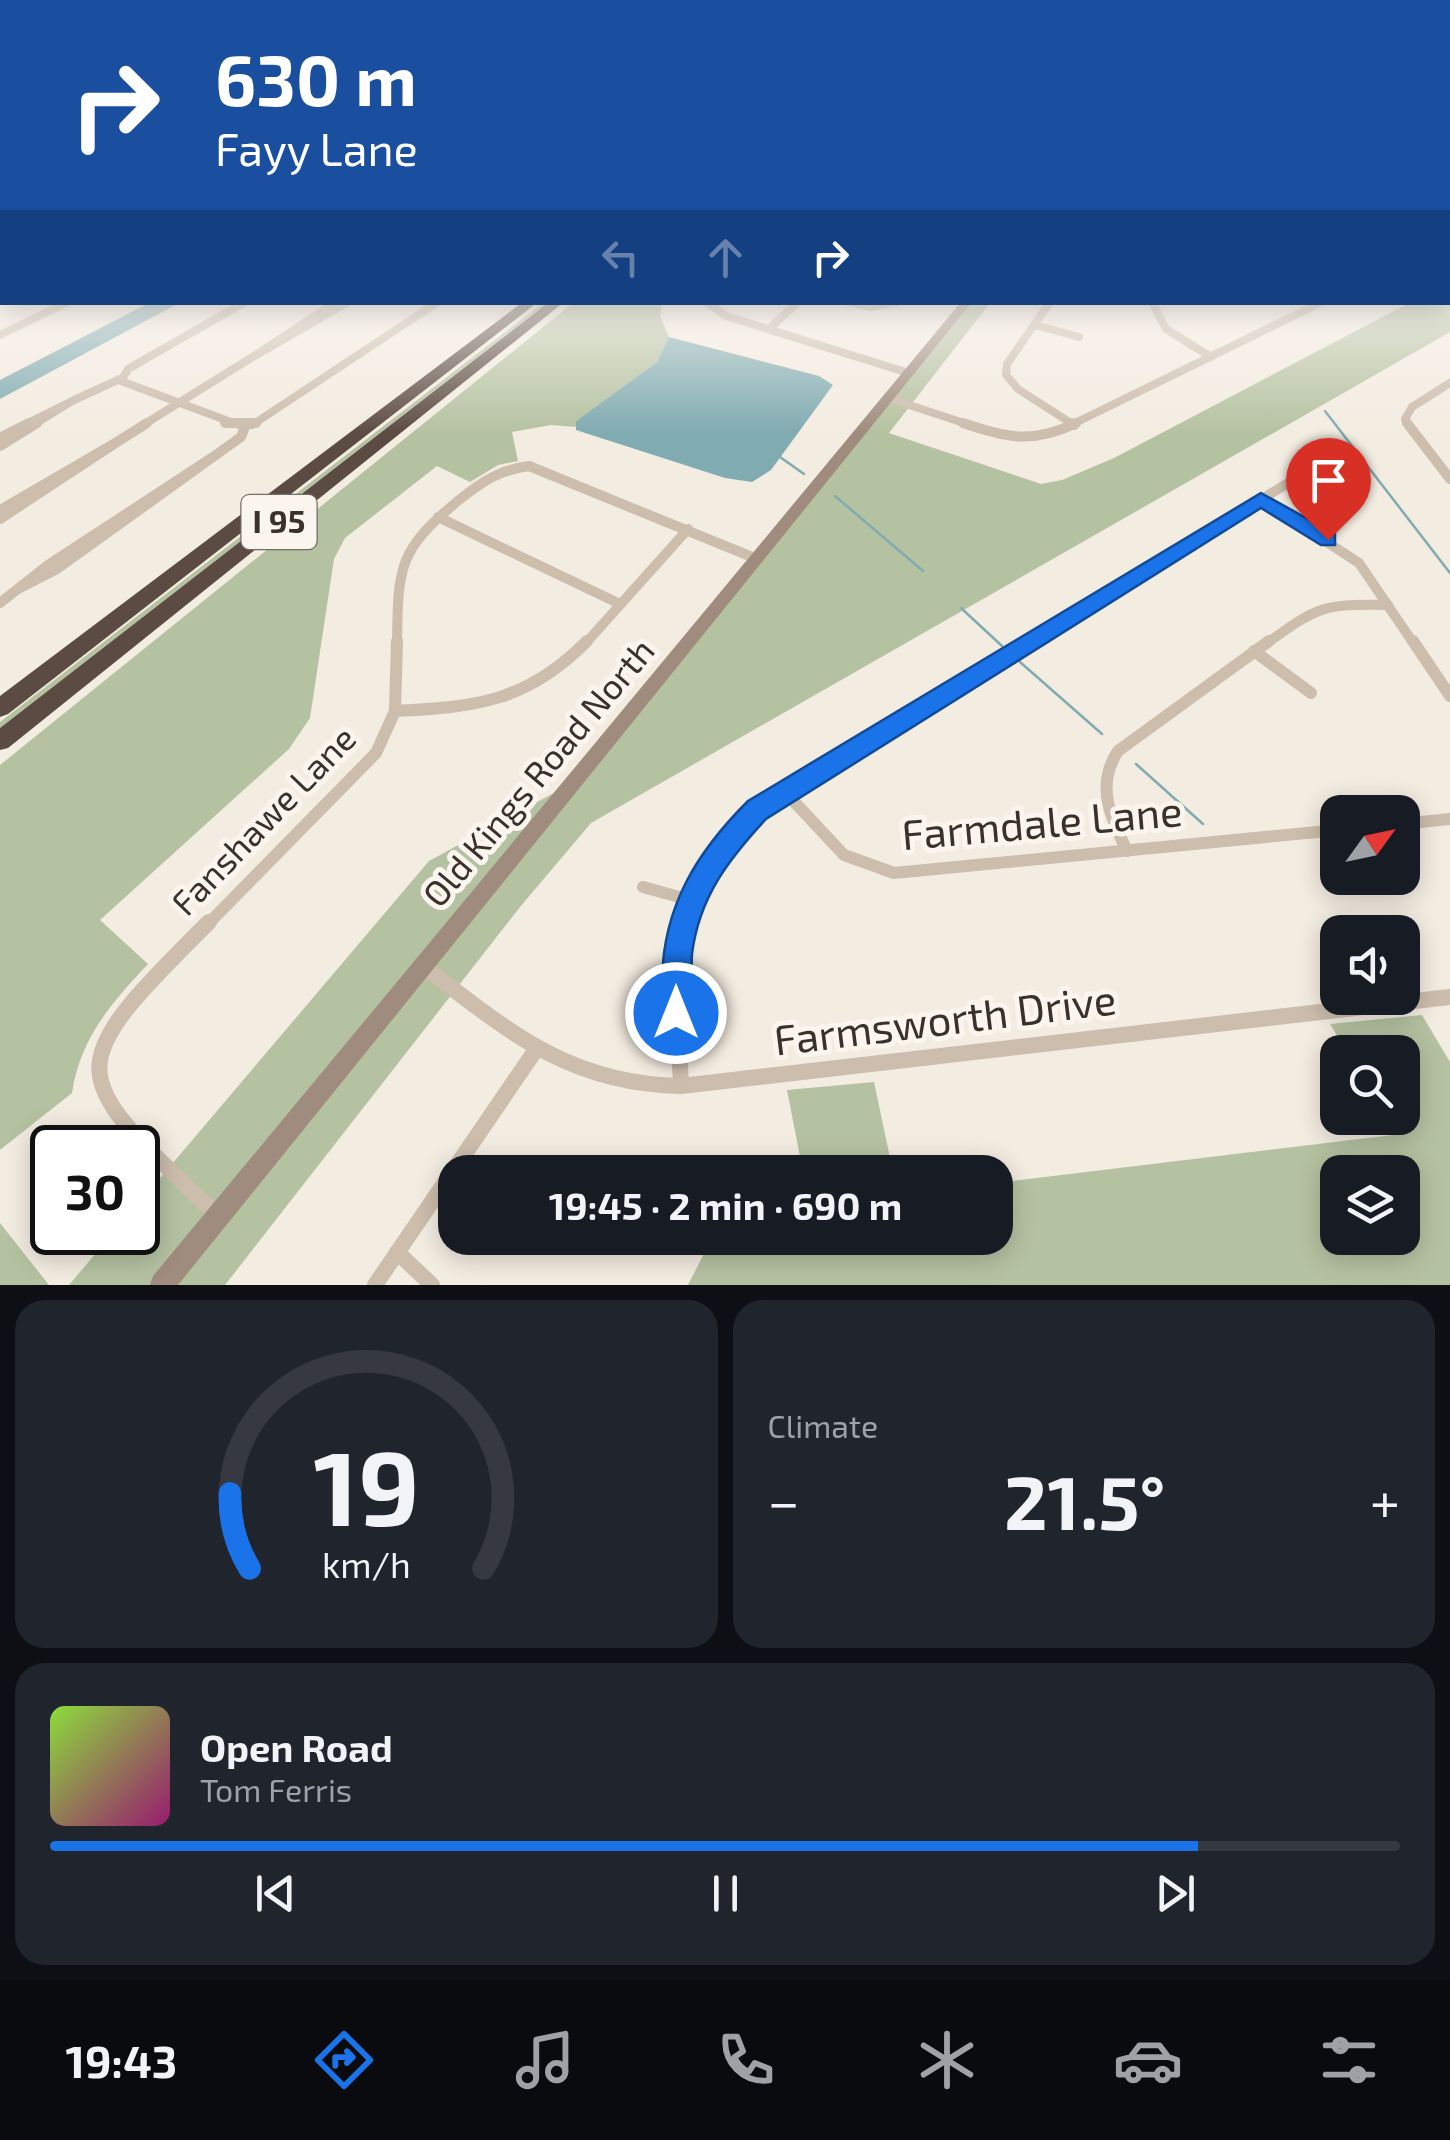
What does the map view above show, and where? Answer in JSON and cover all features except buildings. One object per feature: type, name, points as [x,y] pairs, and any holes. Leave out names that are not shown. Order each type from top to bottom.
[{"type":"highway","name":"I 95","points":[[0,708],[516,314]]},
{"type":"highway","name":"I 95","points":[[0,741],[543,314]]},
{"type":"street","points":[[0,336],[44,314]]},
{"type":"street","points":[[0,438],[120,379],[130,367],[224,314]]},
{"type":"street","points":[[0,519],[318,314]]},
{"type":"street","points":[[251,358],[327,314]]},
{"type":"street","points":[[120,379],[245,427],[266,420],[421,314]]},
{"type":"street","points":[[721,314],[909,373]]},
{"type":"street","points":[[769,329],[785,314]]},
{"type":"street","name":"Old Kings Road North","points":[[162,1285],[957,314]]},
{"type":"street","points":[[1042,314],[1008,364],[1006,378],[1074,425]]},
{"type":"street","points":[[1154,314],[1166,330],[1211,357]]},
{"type":"street","points":[[888,398],[1012,438],[1041,438],[1298,314]]},
{"type":"street","points":[[1035,324],[1079,337]]},
{"type":"street","points":[[1450,383],[1412,407],[1405,416],[1409,431],[1450,479]]},
{"type":"street","points":[[0,446],[72,400]]},
{"type":"street","points":[[0,603],[57,569],[213,457],[238,439],[245,427]]},
{"type":"street","points":[[0,510],[117,442]]},
{"type":"street","points":[[1430,456],[1450,457]]},
{"type":"street","name":"Fanshawe Lane","points":[[218,1216],[104,1100],[98,1078],[105,1040],[132,998],[362,771],[384,739],[395,711],[400,570],[415,539],[490,476],[529,466],[756,559]]},
{"type":"street","points":[[681,1086],[676,969],[690,900],[730,835],[785,792],[1300,475]]},
{"type":"street","points":[[1261,499],[1350,555],[1450,696]]},
{"type":"street","points":[[438,516],[620,604]]},
{"type":"street","points":[[395,711],[475,705],[524,690],[561,666],[688,529]]},
{"type":"street","points":[[1127,851],[1106,798],[1110,761],[1124,746],[1318,608],[1388,605]]},
{"type":"street","points":[[1254,651],[1311,693]]},
{"type":"street","name":"Farmdale Lane","points":[[785,792],[832,849],[878,871],[917,872],[1320,832]]},
{"type":"street","points":[[1420,822],[1450,819]]},
{"type":"street","points":[[643,888],[690,900]]},
{"type":"street","name":"Farmsworth Drive","points":[[422,966],[580,1074],[610,1083],[681,1086],[1450,997]]},
{"type":"street","points":[[374,1285],[537,1048]]},
{"type":"street","points":[[397,1252],[432,1285]]},
{"type":"green space","points":[[529,314],[533,314],[0,728],[0,722]]},
{"type":"green space","points":[[559,314],[660,314],[669,337],[657,362],[576,421],[576,427],[551,425],[512,432],[518,461],[498,465],[470,482],[437,466],[345,538],[334,559],[310,718],[289,749],[100,920],[148,964],[99,1023],[82,1056],[72,1093],[0,1150],[0,765]]},
{"type":"green space","points":[[962,314],[981,314],[889,433],[1041,484],[1062,480],[1114,458],[1388,314],[1450,314],[1450,332],[591,823],[520,907],[225,1285],[173,1285]]},
{"type":"green space","points":[[563,788],[152,1285],[69,1285],[94,1255],[160,1255],[160,1178],[429,861]]},
{"type":"green space","points":[[1422,1015],[1450,1062],[1450,1285],[688,1285],[703,1255],[1013,1255],[1013,1181],[1393,1135],[1420,1135],[1420,1035],[1337,1035],[1330,1024]]},
{"type":"green space","points":[[874,1082],[889,1155],[800,1155],[787,1090]]},
{"type":"green space","points":[[0,1223],[49,1285],[0,1285]]},
{"type":"water","points":[[128,314],[159,314],[0,399],[0,380]]},
{"type":"water","points":[[669,337],[819,376],[833,385],[771,470],[752,482],[725,478],[576,430],[576,421],[657,362]]},
{"type":"waterway","points":[[1325,411],[1450,573]]},
{"type":"waterway","points":[[780,457],[804,474]]},
{"type":"waterway","points":[[835,496],[923,571]]},
{"type":"waterway","points":[[961,608],[1002,646]]},
{"type":"waterway","points":[[1020,662],[1102,734]]},
{"type":"waterway","points":[[1136,764],[1203,824]]},
{"type":"route","points":[[676,1013],[678,954],[690,900],[716,852],[757,810],[1261,499],[1328,540]]}]
